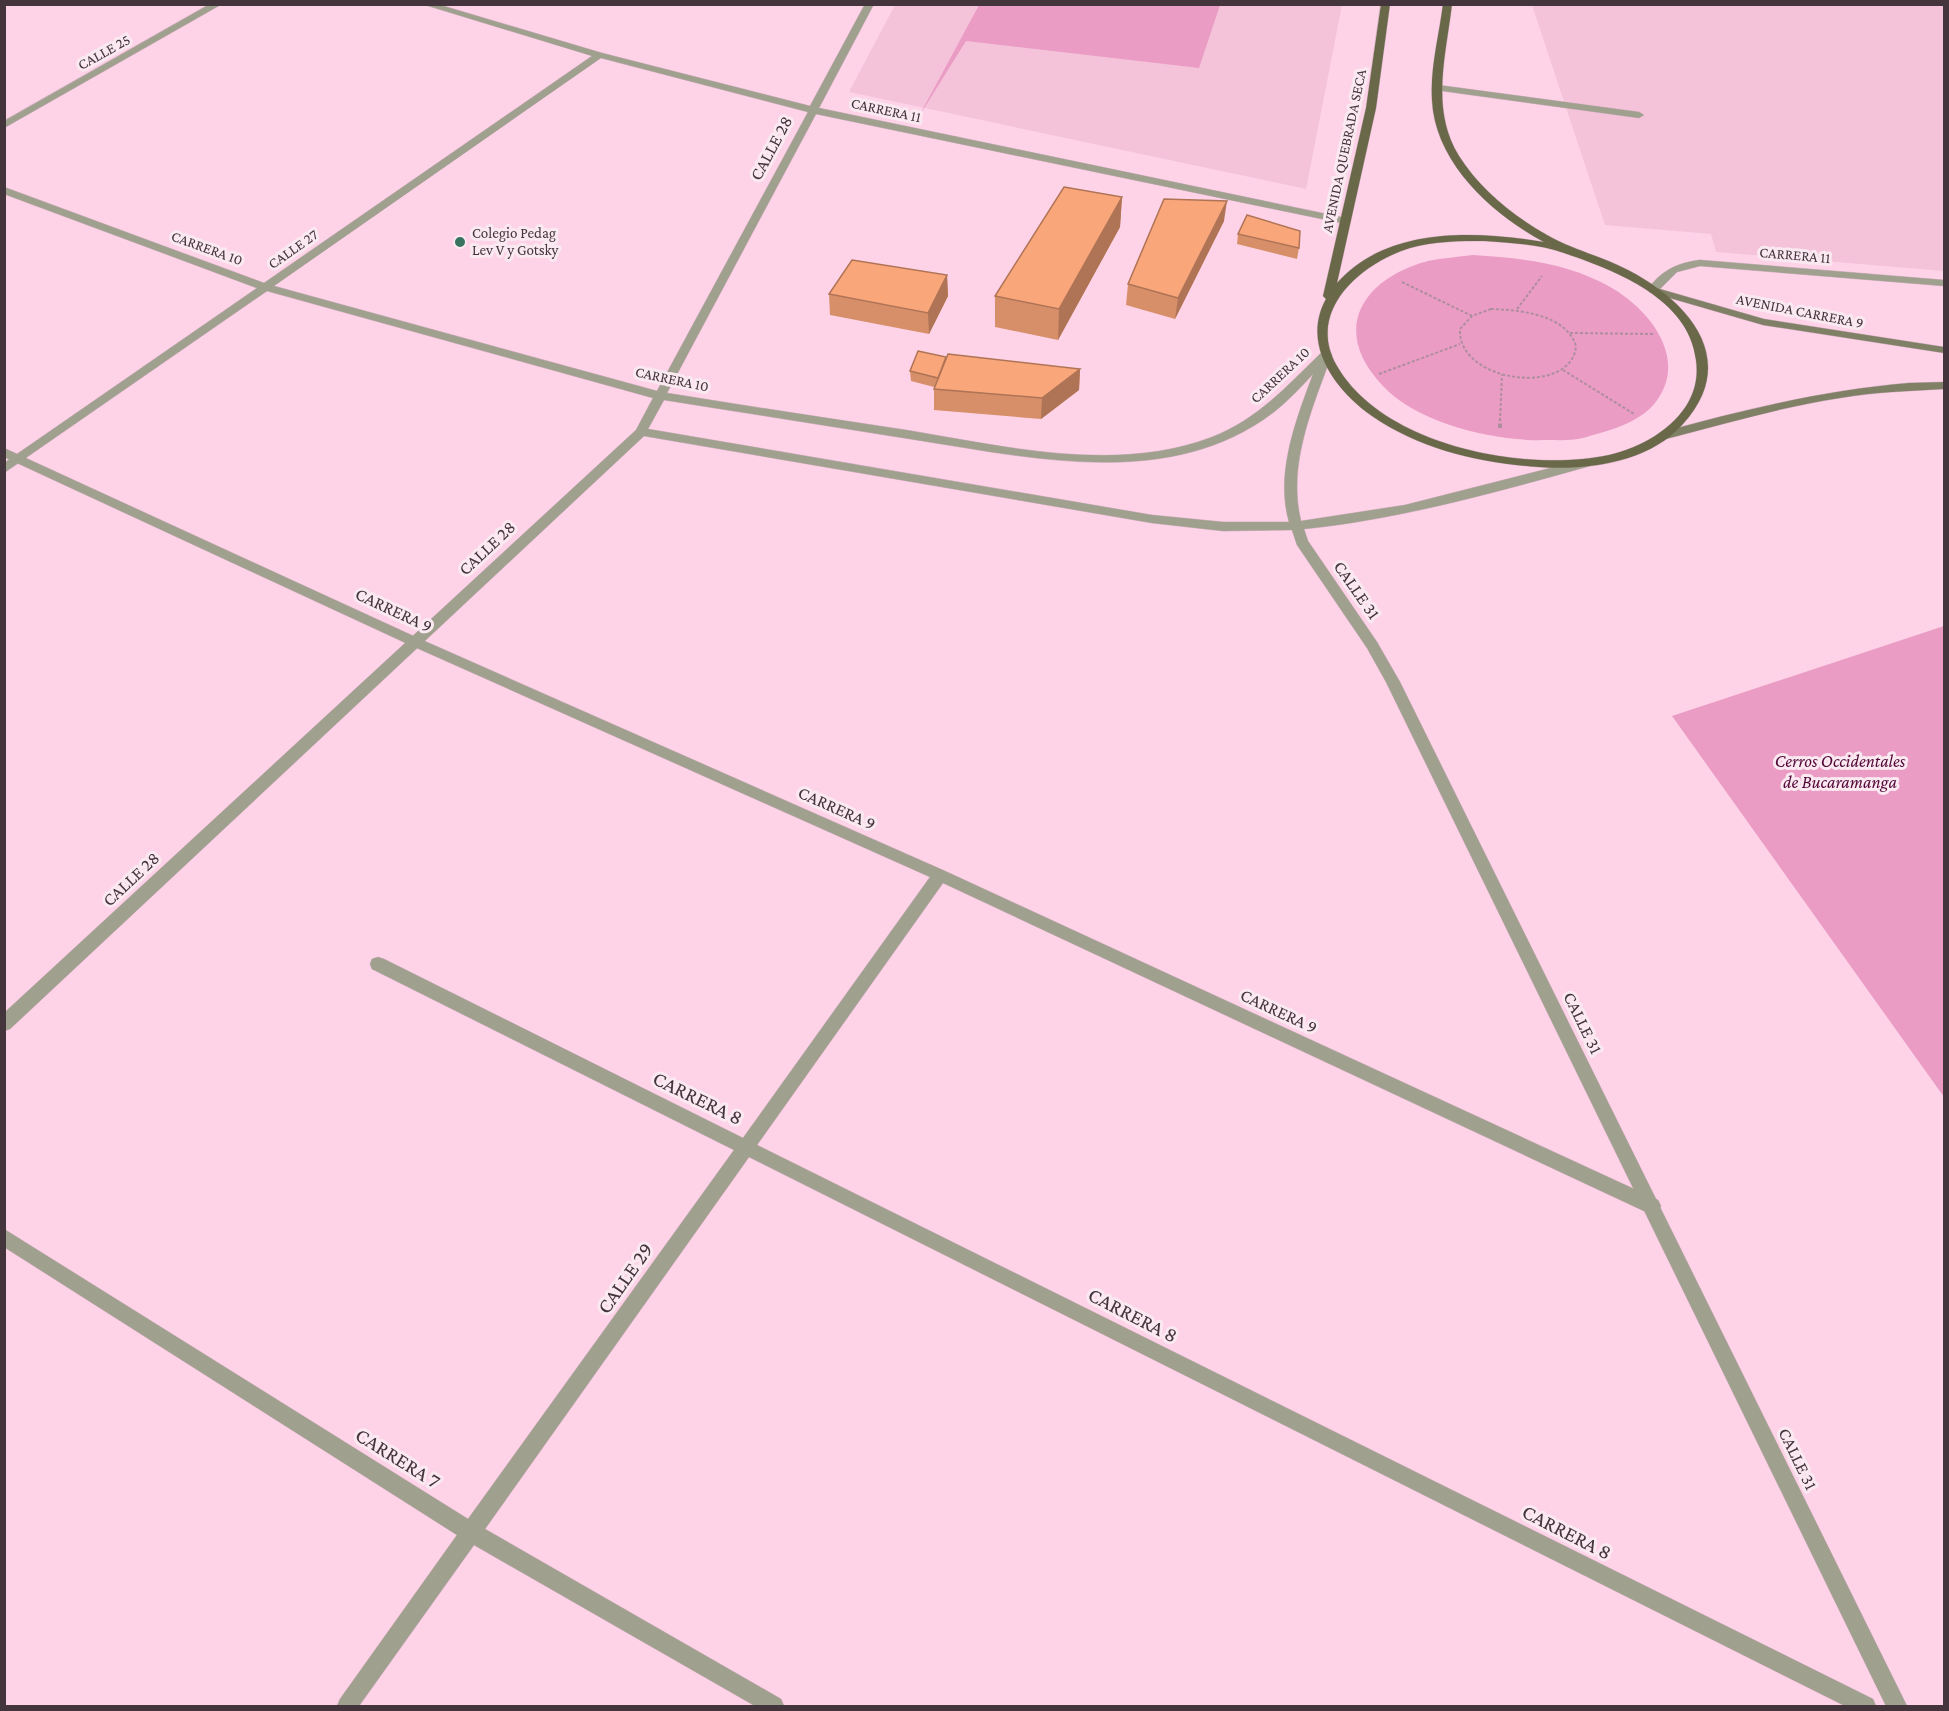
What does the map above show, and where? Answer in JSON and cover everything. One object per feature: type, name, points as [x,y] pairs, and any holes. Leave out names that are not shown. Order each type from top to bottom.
[{"type":"main road","name":"AVENIDA QUEBRADA SECA","points":[[1326,354],[1321,327],[1371,108],[1386,4]]},
{"type":"main road","points":[[1448,4],[1437,111],[1443,134],[1461,166],[1487,196],[1515,219],[1564,249]]},
{"type":"main road","points":[[1327,302],[1342,281],[1364,264],[1405,246],[1455,238],[1509,239],[1564,249],[1612,266],[1653,290],[1677,311],[1694,334],[1705,370],[1695,405],[1666,435]]},
{"type":"main road","name":"AVENIDA CARRERA 9","points":[[1653,290],[1763,322],[1944,350]]},
{"type":"main road","points":[[1326,354],[1345,386],[1372,411],[1408,433],[1451,449],[1498,460],[1544,464],[1587,462],[1631,452],[1666,435],[1746,412],[1831,394],[1886,388],[1944,386]]},
{"type":"street","name":"CALLE 25","points":[[4,125],[218,4]]},
{"type":"street","name":"CARRERA 11","points":[[426,4],[599,55],[813,110],[1346,220]]},
{"type":"street","name":"CALLE 28","points":[[4,1024],[641,432],[870,4]]},
{"type":"street","name":"CALLE 27","points":[[4,469],[599,55]]},
{"type":"street","points":[[1438,88],[1639,115]]},
{"type":"street","name":"CARRERA 10","points":[[4,190],[265,287],[660,396],[1045,456],[1096,460],[1151,458],[1197,447],[1234,433],[1269,411],[1326,354]]},
{"type":"street","name":"CARRERA 11","points":[[1653,290],[1663,275],[1680,265],[1700,263],[1944,283]]},
{"type":"street","name":"CALLE 31","points":[[1326,354],[1295,447],[1289,493],[1294,525],[1306,549],[1366,636],[1394,682],[1898,1707]]},
{"type":"street","points":[[641,432],[1147,518],[1252,527],[1294,525],[1376,515],[1482,491],[1587,462]]},
{"type":"street","name":"CARRERA 9","points":[[4,452],[415,642],[940,875],[1652,1206]]},
{"type":"street","name":"CALLE 29","points":[[347,1707],[940,875]]},
{"type":"street","name":"CARRERA 8","points":[[378,964],[1866,1707]]},
{"type":"street","name":"CARRERA 7","points":[[4,1237],[472,1533],[774,1707]]},
{"type":"path","points":[[1364,264],[1472,316]]},
{"type":"path","points":[[1491,309],[1516,309],[1548,317],[1570,333],[1576,346],[1574,359],[1563,370],[1547,376],[1525,378],[1502,375],[1468,356],[1460,344],[1460,329],[1472,316],[1491,309]]},
{"type":"path","points":[[1570,333],[1694,334]]},
{"type":"path","points":[[1345,386],[1460,344]]},
{"type":"path","points":[[1563,370],[1666,435]]},
{"type":"path","points":[[1498,460],[1502,375]]},
{"type":"shaded area","points":[[895,5],[1342,5],[1306,189],[849,92]]},
{"type":"shaded area","points":[[1532,5],[1944,5],[1944,271],[1716,252],[1711,234],[1605,225]]},
{"type":"green space","points":[[980,4],[1220,5],[1199,68],[966,41],[918,118]]},
{"type":"green space","points":[[1473,255],[1527,260],[1562,267],[1596,280],[1626,298],[1652,323],[1667,354],[1668,370],[1665,387],[1655,403],[1631,421],[1592,435],[1569,440],[1527,440],[1482,434],[1459,428],[1416,411],[1398,399],[1383,386],[1367,366],[1358,346],[1356,327],[1360,310],[1370,294],[1385,280],[1405,269],[1428,261]]},
{"type":"green space","name":"Cerros Occidentales de Bucaramanga","points":[[1944,626],[1944,1097],[1672,716]]},
{"type":"building","points":[[1064,187],[1122,197],[1059,309],[995,296]]},
{"type":"building","points":[[1164,199],[1227,201],[1178,298],[1128,284]]},
{"type":"building","points":[[1247,215],[1300,231],[1299,248],[1238,234]]},
{"type":"building","points":[[852,260],[947,275],[928,313],[829,294]]},
{"type":"building","points":[[918,351],[946,357],[938,378],[910,371]]},
{"type":"building","points":[[948,354],[1080,369],[1042,398],[934,389]]},
{"type":"place","name":"Colegio Pedag Lev V y Gotsky","points":[[460,242]]}]
